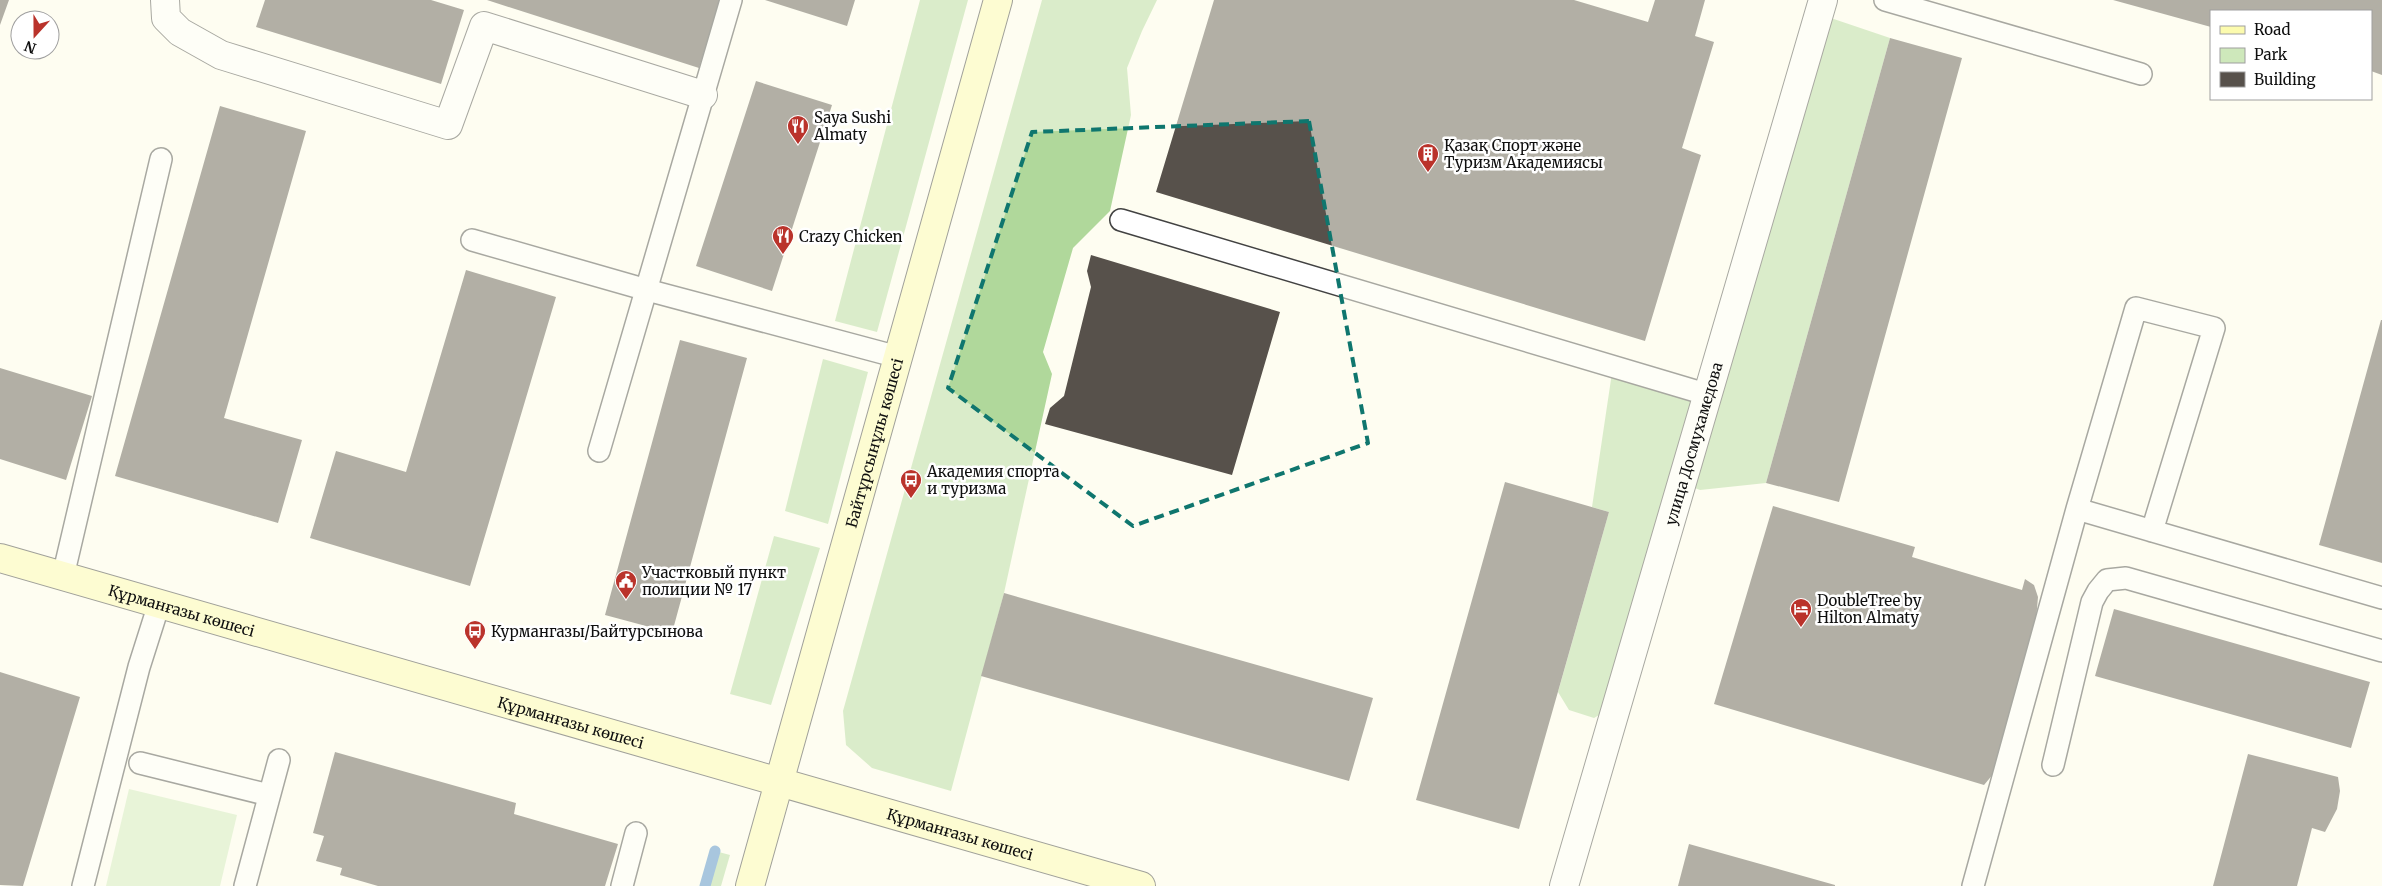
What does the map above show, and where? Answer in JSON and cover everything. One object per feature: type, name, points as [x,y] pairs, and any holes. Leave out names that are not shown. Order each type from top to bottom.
[{"type":"street","points":[[165,0],[166,18],[180,32],[221,55],[448,125],[484,26],[703,94]]},
{"type":"street","name":"Байтұрсынұлы көшесі","points":[[750,886],[998,0]]},
{"type":"street","name":"улица Досмухамедова","points":[[1564,886],[1823,0]]},
{"type":"street","name":"Құрманғазы көшесі","points":[[0,558],[1141,886]]},
{"type":"lane","points":[[599,451],[730,0]]},
{"type":"lane","points":[[1885,0],[2141,74]]},
{"type":"lane","points":[[62,576],[161,159]]},
{"type":"lane","points":[[1121,220],[1709,395]]},
{"type":"lane","points":[[472,240],[647,290],[898,357]]},
{"type":"lane","points":[[1973,886],[2077,508],[2136,308],[2214,328],[2152,531]]},
{"type":"lane","points":[[2077,508],[2382,598]]},
{"type":"lane","points":[[2054,765],[2092,602],[2098,591],[2108,580],[2126,578],[2382,651]]},
{"type":"lane","points":[[83,886],[139,667],[159,604]]},
{"type":"lane","points":[[245,886],[279,760]]},
{"type":"lane","points":[[140,763],[269,795]]},
{"type":"lane","points":[[622,886],[636,833]]},
{"type":"highlighted area","points":[[1309,121],[1368,443],[1133,526],[948,388],[1032,132]]},
{"type":"green space","points":[[920,0],[968,0],[877,332],[835,321]]},
{"type":"green space","points":[[1042,0],[1157,0],[1127,68],[1131,115],[1110,211],[1073,248],[1043,352],[1052,374],[1004,593],[951,791],[872,768],[846,745],[843,711]]},
{"type":"green space","points":[[1819,14],[1890,38],[1766,483],[1700,490],[1687,485],[1618,704],[1594,718],[1569,710],[1558,692],[1609,512],[1592,507],[1613,366],[1709,394]]},
{"type":"green space","points":[[823,359],[868,372],[828,524],[785,511]]},
{"type":"green space","points":[[774,536],[820,548],[771,705],[730,694]]},
{"type":"green space","points":[[129,789],[237,815],[220,886],[106,886]]},
{"type":"green space","points":[[715,851],[730,855],[721,886],[705,886]]},
{"type":"building","points":[[0,0],[9,0],[0,25]]},
{"type":"building","points":[[265,0],[431,0],[464,10],[441,84],[256,27]]},
{"type":"building","points":[[487,0],[720,0],[699,68]]},
{"type":"building","points":[[765,0],[855,0],[847,26]]},
{"type":"building","name":"Қазақ Спорт және Туризм Академиясы","points":[[1214,0],[1574,0],[1648,22],[1655,0],[1705,0],[1695,36],[1714,42],[1682,148],[1701,155],[1645,341],[1156,192]]},
{"type":"building","points":[[2113,0],[2382,0],[2382,75],[2372,71],[2372,10],[2210,10],[2210,27]]},
{"type":"building","points":[[1890,38],[1962,58],[1839,502],[1766,483]]},
{"type":"building","points":[[756,81],[832,105],[772,291],[696,266]]},
{"type":"building","points":[[220,106],[306,131],[224,418],[302,440],[278,523],[115,476]]},
{"type":"building","points":[[1091,255],[1280,312],[1232,475],[1045,424],[1050,408],[1064,396],[1091,287],[1087,271]]},
{"type":"building","points":[[466,270],[556,297],[470,586],[310,538],[336,451],[406,472]]},
{"type":"building","points":[[2382,320],[2382,563],[2319,545]]},
{"type":"building","points":[[680,340],[747,358],[672,633],[605,615]]},
{"type":"building","points":[[0,368],[92,396],[66,480],[0,459]]},
{"type":"building","points":[[1505,482],[1609,512],[1519,829],[1416,800]]},
{"type":"building","points":[[1773,506],[1915,547],[1912,557],[2022,590],[2025,579],[2034,585],[2038,597],[2036,620],[1994,773],[1984,785],[1714,704]]},
{"type":"building","points":[[1004,593],[1373,698],[1349,781],[981,676]]},
{"type":"building","points":[[2114,609],[2370,682],[2351,748],[2095,676]]},
{"type":"building","points":[[0,672],[80,697],[23,886],[0,885]]},
{"type":"building","points":[[335,752],[516,803],[514,814],[618,844],[605,886],[378,886],[340,875],[342,868],[316,861],[324,836],[313,833]]},
{"type":"building","points":[[2248,754],[2338,777],[2340,791],[2337,809],[2325,832],[2312,828],[2297,886],[2213,886]]},
{"type":"building","points":[[1689,844],[1835,885],[1835,886],[1678,886]]},
{"type":"waterway","points":[[705,886],[715,851]]},
{"type":"place","name":"Saya Sushi Almaty","points":[[798,145]]},
{"type":"place","name":"Қазақ Спорт және Туризм Академиясы","points":[[1428,173]]},
{"type":"place","name":"Crazy Chicken","points":[[783,255]]},
{"type":"place","name":"Академия спорта и туризма","points":[[911,499]]},
{"type":"place","name":"Участковый пункт полиции № 17","points":[[626,600]]},
{"type":"place","name":"DoubleTree by Hilton Almaty","points":[[1801,628]]},
{"type":"place","name":"Курмангазы/Байтурсынова","points":[[475,650]]}]
